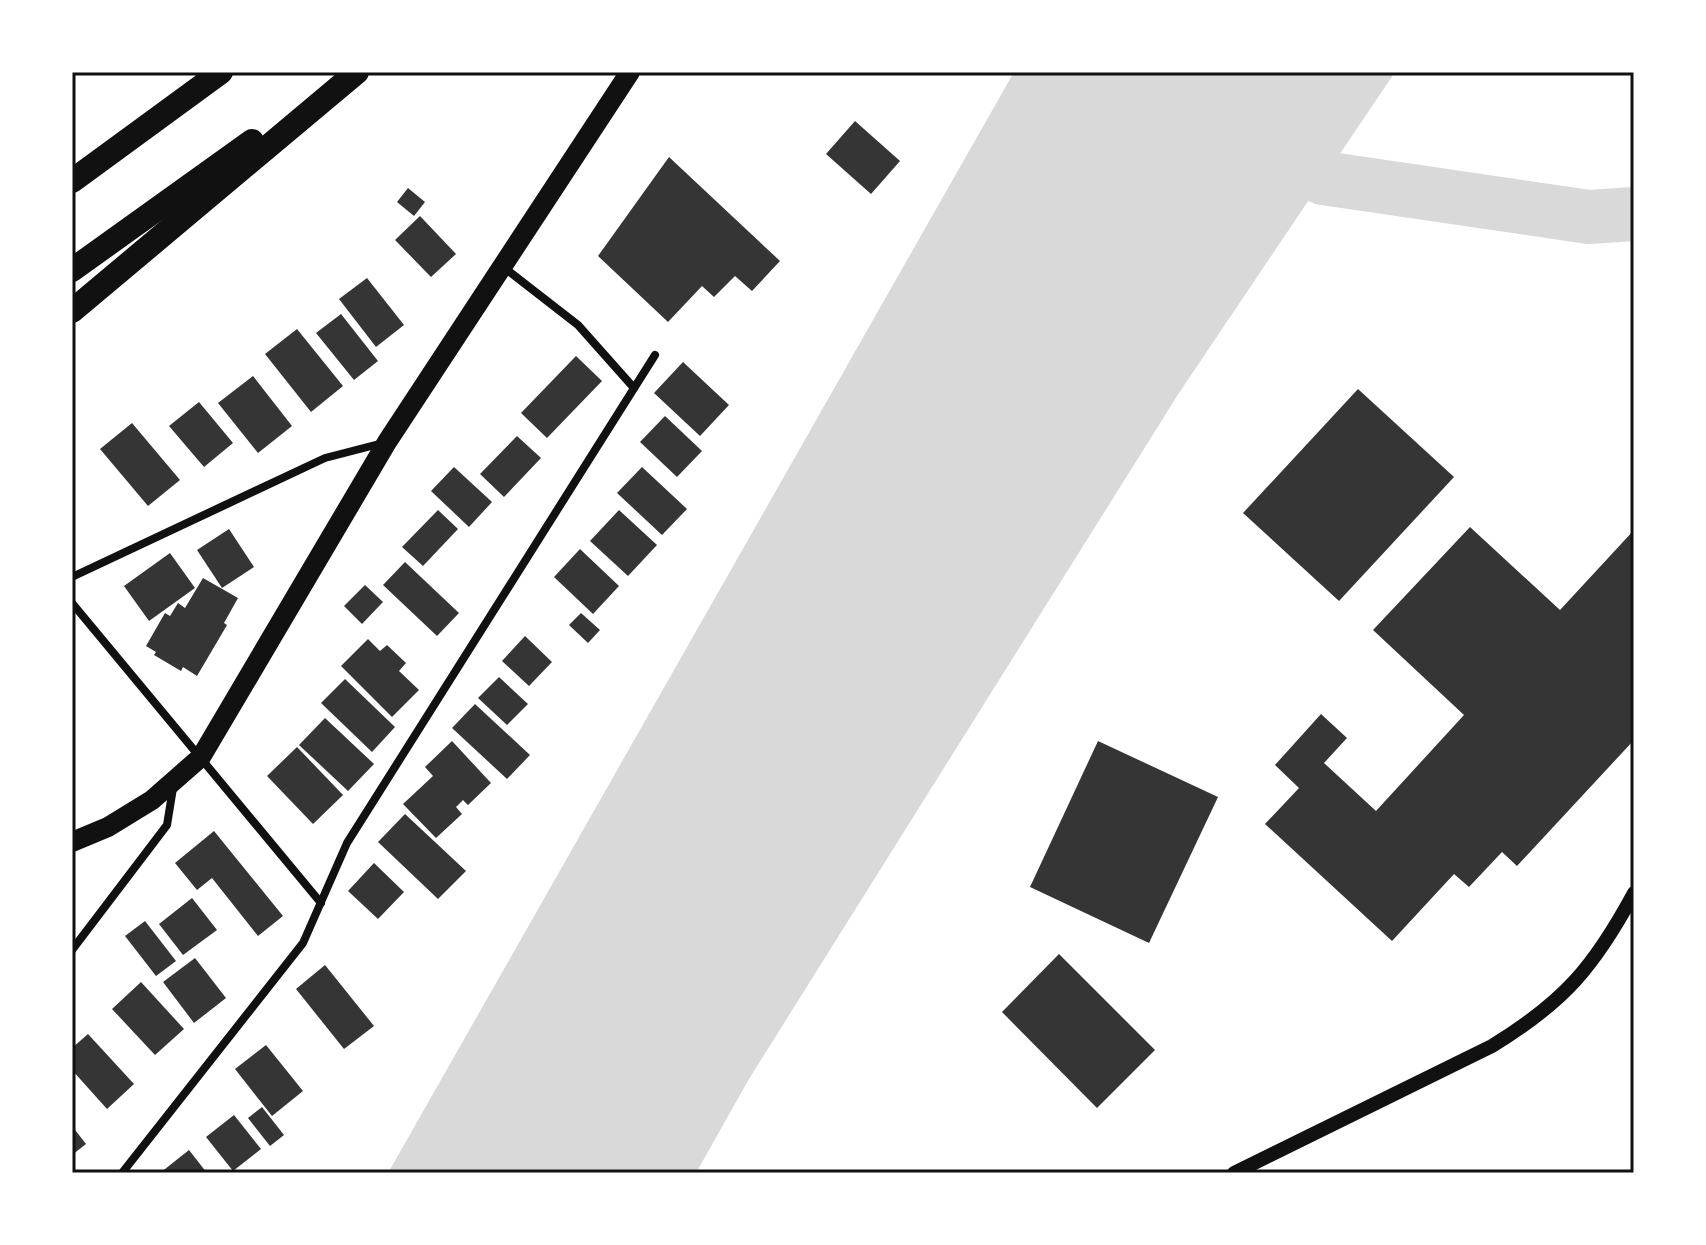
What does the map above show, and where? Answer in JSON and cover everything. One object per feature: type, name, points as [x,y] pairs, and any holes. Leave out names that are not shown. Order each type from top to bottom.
[{"type":"highway","points":[[72,181],[221,72]]},
{"type":"highway","points":[[72,270],[348,72]]},
{"type":"highway","points":[[72,311],[357,72]]},
{"type":"main road","points":[[72,842],[108,827],[152,800],[201,757],[387,442],[630,72]]},
{"type":"street","points":[[502,266],[578,325],[634,388]]},
{"type":"street","points":[[122,1173],[303,943],[347,843],[655,355]]},
{"type":"street","points":[[72,577],[325,458],[387,442]]},
{"type":"street","points":[[72,603],[321,903]]},
{"type":"street","points":[[72,950],[167,825],[174,782]]},
{"type":"street","points":[[1234,1173],[1492,1046],[1526,1025],[1581,977],[1634,893]]},
{"type":"shaded area","points":[[1014,72],[1395,72],[1179,393],[749,1079],[696,1173],[388,1173]]},
{"type":"building","points":[[855,121],[900,161],[871,194],[826,154]]},
{"type":"building","points":[[669,157],[780,261],[752,291],[735,276],[714,297],[702,286],[668,322],[598,256]]},
{"type":"building","points":[[408,188],[425,202],[414,216],[397,202]]},
{"type":"building","points":[[420,216],[456,254],[431,277],[395,240]]},
{"type":"building","points":[[367,278],[404,325],[376,347],[339,299]]},
{"type":"building","points":[[341,314],[378,361],[354,380],[316,333]]},
{"type":"building","points":[[297,329],[343,386],[311,412],[265,354]]},
{"type":"building","points":[[576,356],[602,381],[547,438],[521,413]]},
{"type":"building","points":[[683,362],[729,405],[700,436],[654,393]]},
{"type":"building","points":[[253,376],[292,426],[258,453],[218,403]]},
{"type":"building","points":[[1358,389],[1454,477],[1339,601],[1243,513]]},
{"type":"building","points":[[199,402],[233,443],[204,467],[169,426]]},
{"type":"building","points":[[665,416],[702,451],[677,477],[640,442]]},
{"type":"building","points":[[132,423],[180,480],[148,506],[100,449]]},
{"type":"building","points":[[517,436],[541,458],[504,497],[480,474]]},
{"type":"building","points":[[454,467],[492,502],[469,527],[431,491]]},
{"type":"building","points":[[642,467],[687,509],[662,535],[617,493]]},
{"type":"building","points":[[438,510],[458,529],[423,566],[402,547]]},
{"type":"building","points":[[619,510],[657,545],[628,576],[590,541]]},
{"type":"building","points":[[1470,527],[1560,610],[1634,530],[1634,740],[1517,866],[1502,852],[1469,887],[1454,874],[1392,941],[1265,824],[1299,788],[1275,765],[1321,714],[1347,738],[1324,763],[1376,811],[1464,715],[1373,630]]},
{"type":"building","points":[[229,529],[254,567],[222,588],[197,550]]},
{"type":"building","points":[[580,549],[619,586],[593,614],[554,577]]},
{"type":"building","points":[[170,553],[195,588],[149,621],[124,586]]},
{"type":"building","points":[[405,562],[459,613],[437,636],[383,585]]},
{"type":"building","points":[[203,578],[238,598],[224,623],[227,625],[197,676],[183,667],[181,671],[154,655],[156,652],[146,646],[165,613],[170,616],[178,603],[185,608]]},
{"type":"building","points":[[365,585],[383,602],[362,624],[344,606]]},
{"type":"building","points":[[581,613],[600,630],[588,643],[569,625]]},
{"type":"building","points":[[525,636],[552,662],[529,686],[502,661]]},
{"type":"building","points":[[368,639],[380,651],[387,645],[406,663],[399,671],[419,690],[392,717],[341,666]]},
{"type":"building","points":[[499,677],[528,704],[507,725],[478,698]]},
{"type":"building","points":[[345,679],[395,727],[372,752],[321,703]]},
{"type":"building","points":[[475,704],[530,755],[507,779],[452,728]]},
{"type":"building","points":[[325,718],[374,764],[348,791],[299,745]]},
{"type":"building","points":[[452,741],[491,783],[468,805],[463,800],[456,807],[462,814],[436,838],[403,804],[433,776],[425,767]]},
{"type":"building","points":[[1098,741],[1218,797],[1149,943],[1030,887]]},
{"type":"building","points":[[297,747],[343,795],[313,824],[267,776]]},
{"type":"building","points":[[405,814],[466,871],[438,899],[378,842]]},
{"type":"building","points":[[214,831],[283,916],[258,936],[212,878],[197,890],[175,863]]},
{"type":"building","points":[[374,863],[404,892],[378,919],[348,891]]},
{"type":"building","points":[[192,898],[217,930],[183,955],[159,924]]},
{"type":"building","points":[[145,921],[176,961],[156,976],[125,936]]},
{"type":"building","points":[[1059,954],[1155,1050],[1097,1108],[1002,1012]]},
{"type":"building","points":[[195,958],[226,998],[194,1023],[163,982]]},
{"type":"building","points":[[325,965],[374,1026],[344,1049],[296,989]]},
{"type":"building","points":[[141,982],[184,1029],[155,1055],[112,1009]]},
{"type":"building","points":[[88,1034],[134,1084],[107,1109],[72,1070],[72,1048]]},
{"type":"building","points":[[266,1045],[303,1091],[272,1116],[235,1069]]},
{"type":"building","points":[[262,1107],[284,1135],[270,1146],[248,1118]]},
{"type":"building","points":[[234,1115],[261,1149],[233,1171],[206,1137]]},
{"type":"building","points":[[72,1126],[86,1144],[72,1155]]},
{"type":"building","points":[[189,1150],[207,1173],[160,1173]]},
{"type":"waterway","points":[[1323,178],[1589,217],[1634,214]]}]
